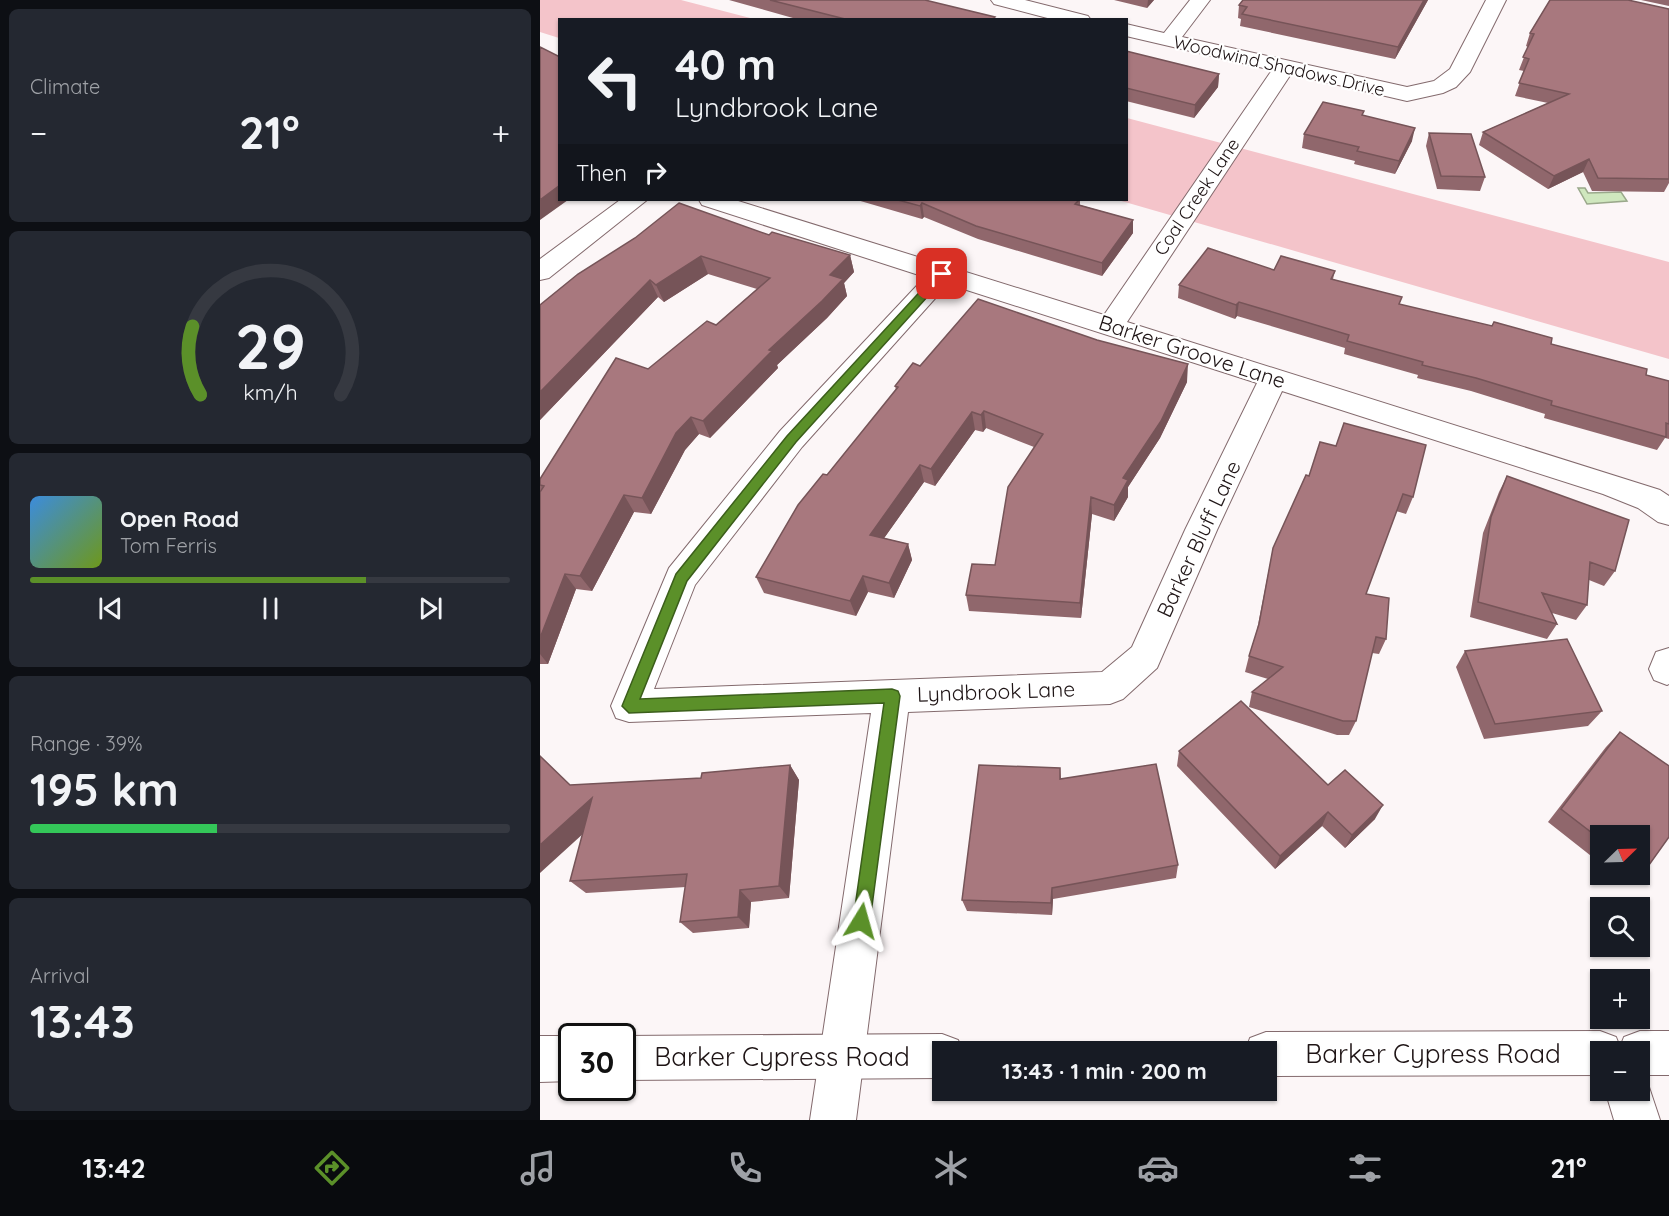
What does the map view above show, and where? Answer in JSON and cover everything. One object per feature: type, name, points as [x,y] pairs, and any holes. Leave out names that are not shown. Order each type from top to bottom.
[{"type":"street","points":[[1001,0],[1073,18]]},
{"type":"street","points":[[1168,40],[1200,0]]},
{"type":"street","name":"Woodwind Shadows Drive","points":[[1128,30],[1284,68],[1407,94],[1432,90],[1451,82],[1459,72],[1496,0]]},
{"type":"street","name":"Coal Creek Lane","points":[[1111,326],[1284,68]]},
{"type":"street","points":[[540,272],[634,201]]},
{"type":"street","name":"Barker Groove Lane","points":[[714,201],[1614,486],[1649,499],[1669,513]]},
{"type":"street","name":"Lyndbrook Lane","points":[[942,274],[791,439],[681,578],[629,706],[1110,688]]},
{"type":"street","name":"Barker Bluff Lane","points":[[1110,688],[1145,657],[1201,530],[1274,379]]},
{"type":"street","points":[[833,1120],[892,696]]},
{"type":"street","name":"Barker Cypress Road","points":[[1277,1054],[1590,1053]]},
{"type":"street","points":[[1650,1053],[1669,1053]]},
{"type":"street","name":"Barker Cypress Road","points":[[636,1058],[932,1056]]},
{"type":"street","points":[[540,1059],[558,1058]]},
{"type":"street","points":[[1631,1101],[1637,1120]]},
{"type":"shaded area","points":[[540,0],[681,0],[750,18],[558,18],[558,38],[540,32]]},
{"type":"shaded area","points":[[1128,118],[1669,262],[1669,359],[1121,201],[1128,201]]},
{"type":"shaded area","points":[[1578,188],[1585,188],[1588,193],[1621,192],[1627,201],[1587,204]]},
{"type":"building","points":[[770,0],[925,0],[995,17],[994,18],[841,18]]},
{"type":"building","points":[[1243,0],[1424,0],[1398,47],[1242,14],[1247,7],[1239,5]]},
{"type":"building","points":[[1550,0],[1628,0],[1669,9],[1669,179],[1598,178],[1589,159],[1554,176],[1483,132],[1569,94],[1519,83],[1529,59],[1523,57],[1534,34],[1530,33]]},
{"type":"building","points":[[540,47],[558,56],[558,186],[540,200]]},
{"type":"building","points":[[1128,51],[1219,74],[1195,105],[1128,88]]},
{"type":"building","points":[[1323,102],[1364,111],[1362,115],[1415,128],[1399,161],[1357,151],[1359,147],[1304,134]]},
{"type":"building","points":[[1429,133],[1471,134],[1485,177],[1441,176]]},
{"type":"building","points":[[902,201],[1078,201],[1075,204],[1133,220],[1102,263],[976,226],[922,203],[920,206]]},
{"type":"building","points":[[679,203],[769,235],[772,232],[850,255],[830,275],[843,279],[769,350],[772,351],[703,421],[691,417],[676,433],[642,498],[624,495],[580,576],[565,574],[540,638],[540,492],[544,486],[540,485],[540,479],[616,358],[648,369],[707,321],[716,325],[770,278],[701,256],[656,285],[650,280],[540,392],[540,305],[578,274],[635,238]]},
{"type":"building","points":[[1208,248],[1274,270],[1281,256],[1335,271],[1331,279],[1402,297],[1399,304],[1492,326],[1494,322],[1552,338],[1551,344],[1647,369],[1646,375],[1669,381],[1669,424],[1666,423],[1666,437],[1551,405],[1552,401],[1476,378],[1422,365],[1423,362],[1347,341],[1349,335],[1239,302],[1236,305],[1179,285]]},
{"type":"building","points":[[978,299],[1097,340],[1188,364],[1161,421],[1123,478],[1128,480],[1114,505],[1091,497],[1080,603],[966,595],[972,564],[995,565],[1008,487],[1043,434],[984,411],[981,415],[972,412],[931,469],[920,465],[870,535],[908,544],[889,583],[863,576],[850,601],[756,577],[798,505],[823,474],[827,475],[898,387],[895,386],[913,363],[920,366]]},
{"type":"building","points":[[1344,423],[1426,445],[1413,497],[1403,494],[1366,594],[1389,598],[1386,639],[1376,637],[1356,721],[1343,721],[1252,692],[1283,667],[1249,656],[1259,624],[1273,548],[1306,475],[1309,476],[1320,442],[1336,446]]},
{"type":"building","points":[[1507,476],[1629,520],[1615,571],[1590,562],[1587,605],[1542,593],[1557,624],[1478,602],[1491,517]]},
{"type":"building","points":[[1567,639],[1602,711],[1495,724],[1465,651]]},
{"type":"building","points":[[1241,701],[1328,785],[1345,770],[1383,805],[1352,835],[1328,812],[1280,856],[1179,751]]},
{"type":"building","points":[[1620,732],[1669,766],[1669,837],[1650,864],[1650,825],[1590,825],[1590,831],[1561,809]]},
{"type":"building","points":[[540,756],[570,785],[701,778],[702,773],[790,765],[779,886],[740,890],[738,917],[680,922],[687,874],[570,881],[592,798],[540,845]]},
{"type":"building","points":[[1156,764],[1178,865],[1052,888],[1051,903],[962,900],[979,765],[1060,768],[1060,779]]},
{"type":"route","points":[[861,921],[892,696],[629,706],[681,578],[791,439],[942,274]]}]
